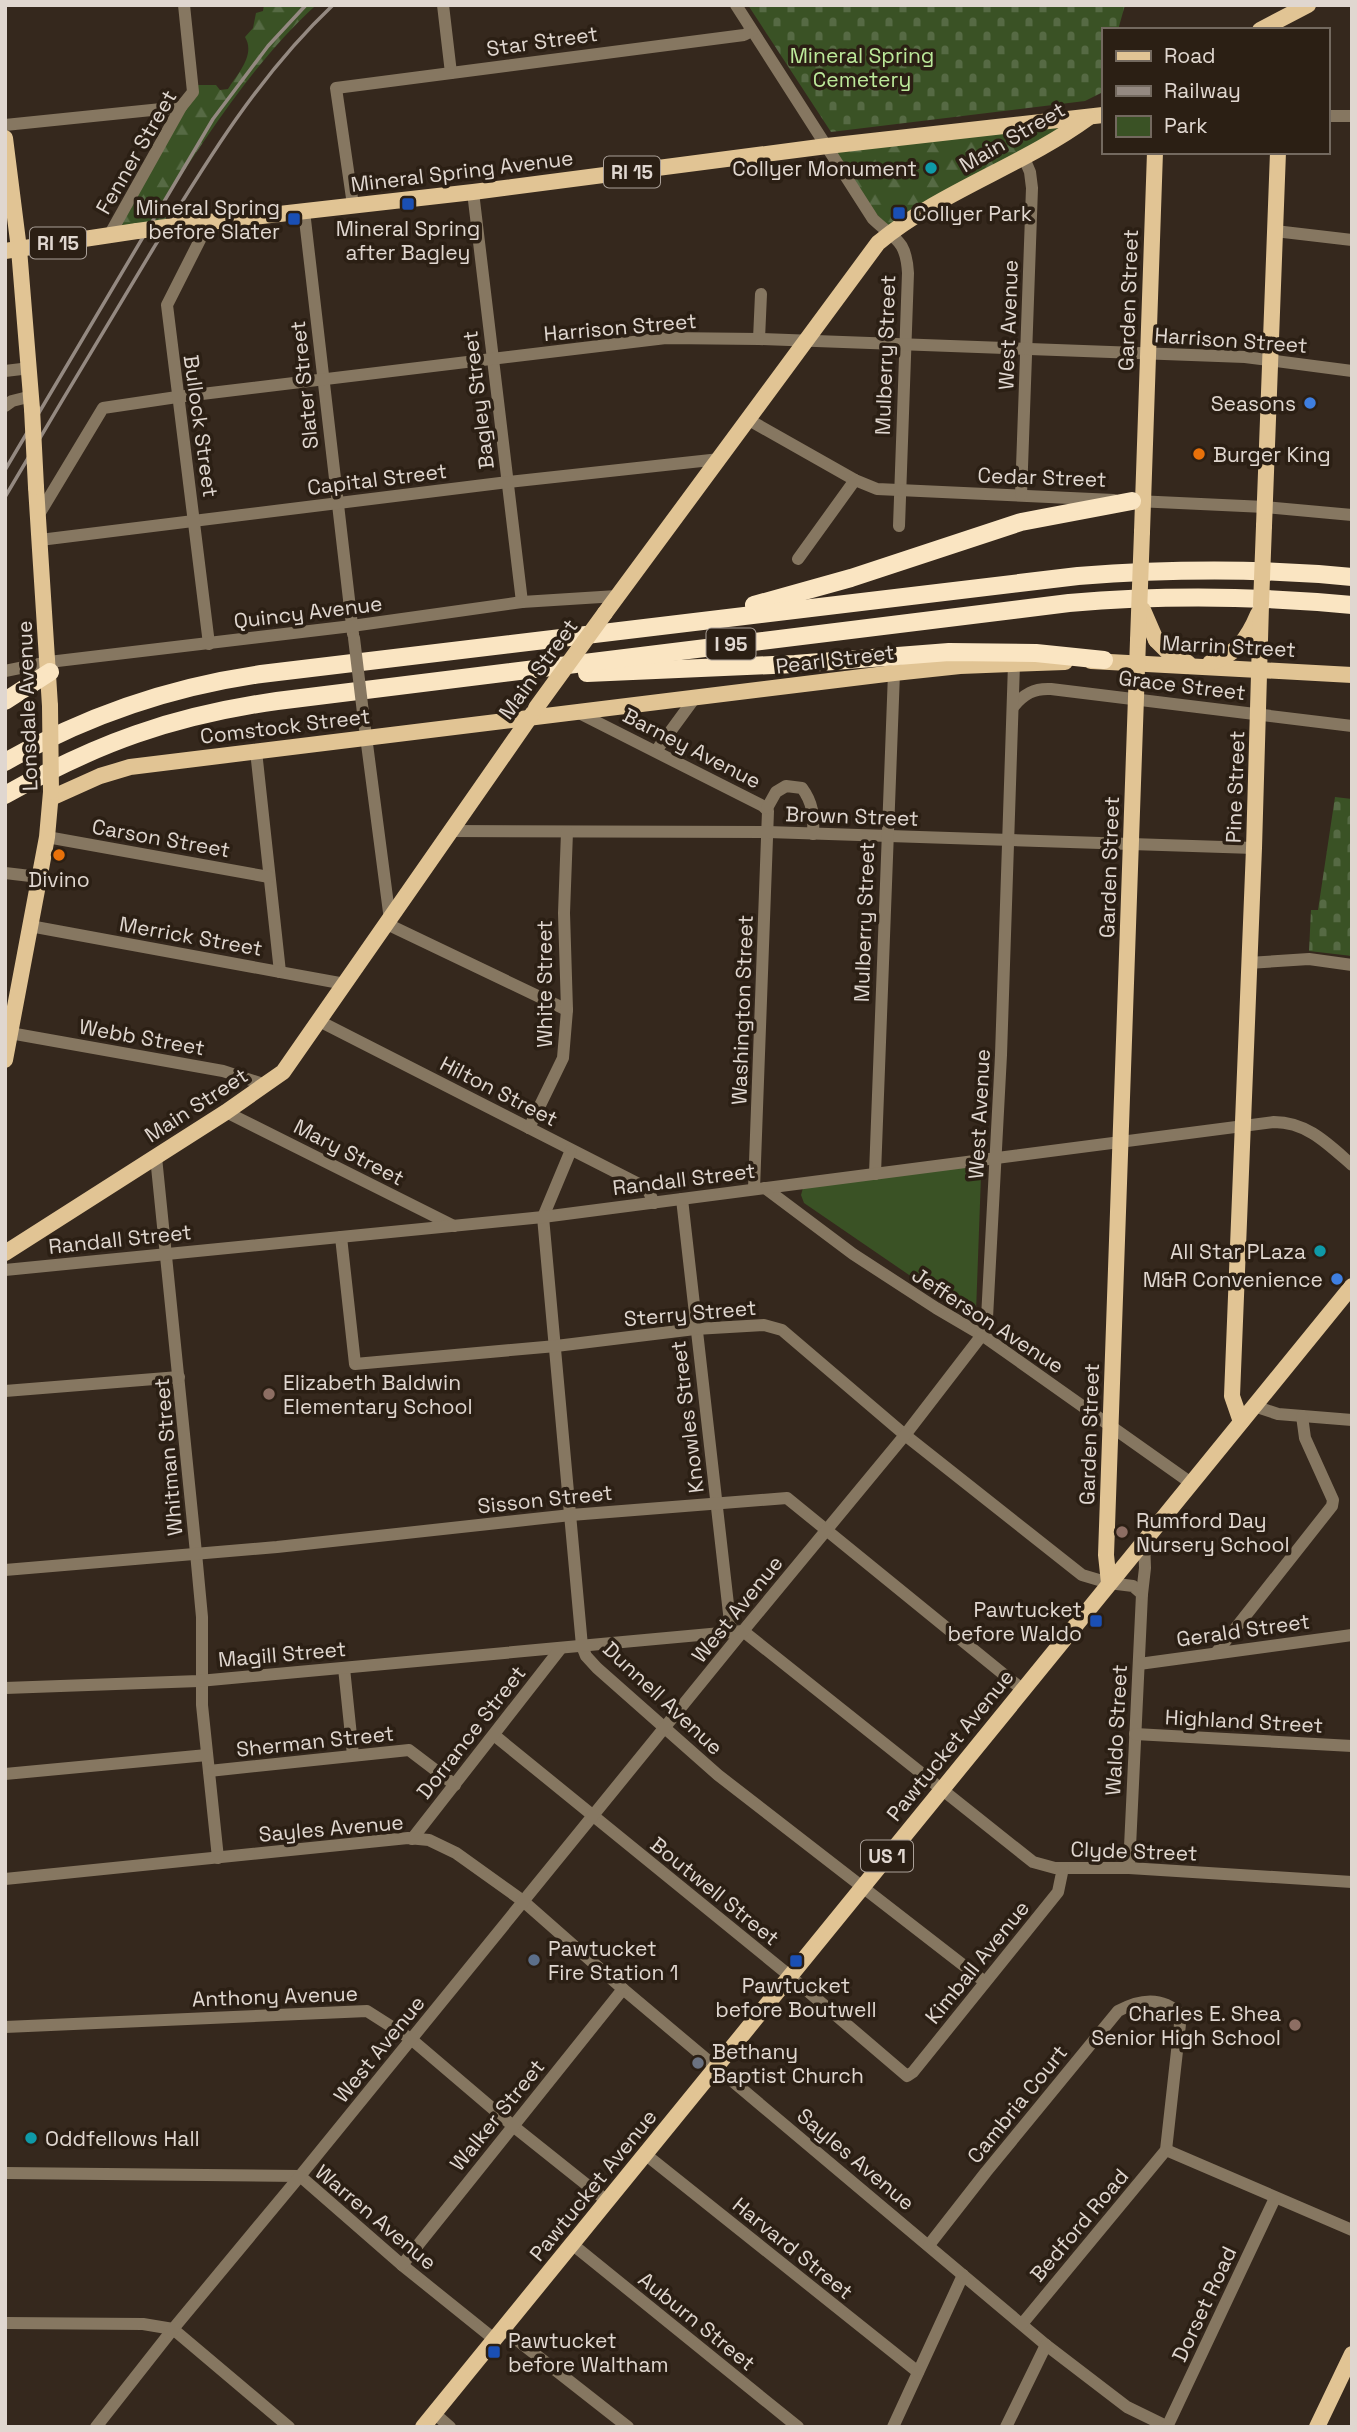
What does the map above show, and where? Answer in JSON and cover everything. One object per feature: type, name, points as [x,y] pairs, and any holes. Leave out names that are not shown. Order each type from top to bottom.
[{"type":"highway","points":[[689,622],[843,580],[1021,522],[1137,501]]},
{"type":"highway","name":"I 95","points":[[5,762],[53,736],[114,710],[162,694],[221,680],[1038,579],[1118,572],[1237,570],[1352,577]]},
{"type":"highway","name":"I 95","points":[[5,795],[105,744],[143,730],[201,715],[277,701],[1069,603],[1184,597],[1352,605]]},
{"type":"highway","points":[[1310,601],[1352,618]]},
{"type":"highway","points":[[458,678],[785,664],[949,652],[1036,653],[1104,660]]},
{"type":"highway","points":[[5,701],[49,667]]},
{"type":"main road","points":[[1269,28],[1271,5]]},
{"type":"main road","points":[[1269,28],[1308,5]]},
{"type":"main road","name":"Mineral Spring Avenue","points":[[12,250],[110,234],[473,192],[1099,113]]},
{"type":"main road","name":"Main Street","points":[[9,1248],[226,1112],[266,1085],[290,1063],[533,712],[878,243],[912,217],[1024,158],[1099,113]]},
{"type":"main road","name":"Lonsdale Avenue","points":[[5,138],[12,250],[30,368],[49,667],[51,795],[47,837],[30,926],[11,997],[10,1033],[5,1060]]},
{"type":"main road","name":"Garden Street","points":[[1109,1583],[1106,1555],[1110,1426],[1142,533],[1137,501],[1147,354],[1155,154]]},
{"type":"main road","points":[[1140,594],[1148,624],[1156,640],[1174,656],[1198,666],[1224,658],[1252,642],[1261,605],[1278,154]]},
{"type":"main road","name":"Pine Street","points":[[1241,1422],[1232,1396],[1258,715],[1259,669],[1252,642]]},
{"type":"main road","name":"Pearl Street","points":[[533,712],[577,712],[894,673],[1104,660]]},
{"type":"main road","name":"Marrin Street","points":[[1104,660],[1352,675]]},
{"type":"main road","name":"Comstock Street","points":[[51,795],[130,767],[256,751],[365,728],[533,712]]},
{"type":"main road","name":"Pawtucket Avenue","points":[[423,2427],[1352,1286]]},
{"type":"main road","points":[[1317,2427],[1352,2354]]},
{"type":"street","name":"Fenner Street","points":[[110,234],[181,107],[193,92],[184,5]]},
{"type":"street","points":[[443,5],[451,73]]},
{"type":"street","name":"Mulberry Street","points":[[736,5],[873,219],[901,242],[907,262],[899,526]]},
{"type":"street","name":"Star Street","points":[[354,205],[336,88],[744,35],[752,31]]},
{"type":"street","points":[[5,125],[181,107]]},
{"type":"street","points":[[1329,116],[1352,116]]},
{"type":"street","name":"West Avenue","points":[[1021,495],[1032,188],[1030,172],[1024,158]]},
{"type":"street","name":"Bagley Street","points":[[473,192],[522,602]]},
{"type":"street","name":"Slater Street","points":[[304,211],[388,922]]},
{"type":"street","name":"Bullock Street","points":[[209,222],[167,305],[209,644]]},
{"type":"street","points":[[1275,231],[1352,240]]},
{"type":"street","points":[[759,339],[761,294]]},
{"type":"street","name":"Harrison Street","points":[[38,516],[103,408],[666,338],[1147,354],[1270,360],[1352,370]]},
{"type":"street","points":[[5,371],[30,368]]},
{"type":"street","points":[[5,406],[12,401],[32,403]]},
{"type":"street","name":"Cedar Street","points":[[749,419],[855,480],[877,489],[1265,507],[1352,515]]},
{"type":"street","name":"Capital Street","points":[[40,540],[508,482],[720,459]]},
{"type":"street","points":[[798,559],[855,480]]},
{"type":"street","name":"Quincy Avenue","points":[[5,671],[209,644],[353,632],[522,602],[617,596]]},
{"type":"street","name":"West Avenue","points":[[96,2427],[173,2329],[594,1816],[737,1631],[905,1435],[982,1335],[987,1318],[995,1158],[1014,664]]},
{"type":"street","name":"Mulberry Street","points":[[875,1174],[894,673]]},
{"type":"street","name":"Grace Street","points":[[1013,706],[1023,696],[1038,688],[1352,726]]},
{"type":"street","points":[[656,751],[694,699]]},
{"type":"street","name":"Barney Avenue","points":[[577,712],[766,808],[768,832]]},
{"type":"street","points":[[256,751],[280,972]]},
{"type":"street","points":[[766,808],[776,792],[786,786],[795,785],[802,788],[809,798],[814,816],[813,834]]},
{"type":"street","name":"Brown Street","points":[[449,831],[768,832],[1254,848]]},
{"type":"street","name":"White Street","points":[[529,1128],[564,1058],[567,1010],[564,913],[567,832]]},
{"type":"street","name":"Washington Street","points":[[760,1189],[768,832]]},
{"type":"street","name":"Carson Street","points":[[47,837],[269,877]]},
{"type":"street","points":[[5,873],[39,877]]},
{"type":"street","points":[[386,888],[404,898]]},
{"type":"street","points":[[388,922],[567,1010]]},
{"type":"street","name":"Merrick Street","points":[[30,926],[345,984]]},
{"type":"street","points":[[1248,963],[1309,959],[1352,965]]},
{"type":"street","name":"Hilton Street","points":[[319,1021],[639,1184],[652,1195],[654,1203]]},
{"type":"street","name":"Webb Street","points":[[10,1033],[223,1071],[266,1085]]},
{"type":"street","name":"Mary Street","points":[[226,1112],[455,1226]]},
{"type":"street","name":"Randall Street","points":[[5,1270],[543,1217],[1243,1125],[1282,1122],[1298,1125],[1314,1133],[1352,1165]]},
{"type":"street","name":"Dunnell Avenue","points":[[572,1150],[543,1217],[586,1656],[718,1775],[985,1982]]},
{"type":"street","name":"Whitman Street","points":[[156,1157],[168,1254],[202,1617],[202,1705],[209,1771]]},
{"type":"street","name":"Jefferson Avenue","points":[[760,1189],[853,1254],[982,1335],[1191,1483]]},
{"type":"street","name":"Knowles Street","points":[[682,1199],[716,1503],[737,1631]]},
{"type":"street","name":"Sterry Street","points":[[341,1237],[355,1364],[556,1346],[695,1329],[764,1325],[782,1330],[905,1435],[1082,1576],[1109,1583]]},
{"type":"street","points":[[5,1391],[179,1377]]},
{"type":"street","points":[[1254,1406],[1278,1414],[1352,1420]]},
{"type":"street","points":[[1216,1653],[1332,1506],[1333,1500],[1305,1438],[1302,1416]]},
{"type":"street","name":"Sisson Street","points":[[5,1570],[787,1498],[1023,1690]]},
{"type":"street","name":"Waldo Street","points":[[1129,1868],[1145,1568],[1144,1540]]},
{"type":"street","points":[[1109,1583],[1133,1586],[1142,1594]]},
{"type":"street","points":[[583,1646],[737,1631],[941,1790]]},
{"type":"street","name":"Gerald Street","points":[[1139,1664],[1352,1635]]},
{"type":"street","name":"Magill Street","points":[[5,1688],[202,1681],[583,1646]]},
{"type":"street","name":"Dorrance Street","points":[[412,1839],[561,1648]]},
{"type":"street","points":[[344,1668],[353,1755]]},
{"type":"street","name":"Highland Street","points":[[1135,1734],[1352,1746]]},
{"type":"street","name":"Boutwell Street","points":[[494,1735],[790,1976],[907,2076],[910,2073]]},
{"type":"street","name":"Sherman Street","points":[[209,1771],[409,1751],[455,1785]]},
{"type":"street","name":"Sherman Street","points":[[5,1774],[207,1755]]},
{"type":"street","points":[[209,1771],[218,1858]]},
{"type":"street","name":"Clyde Street","points":[[941,1790],[1033,1862],[1063,1868],[1129,1868],[1352,1882]]},
{"type":"street","name":"Sayles Avenue","points":[[5,1879],[412,1839],[429,1840],[456,1853],[523,1902],[1046,2345],[1127,2407],[1167,2427]]},
{"type":"street","name":"Kimball Avenue","points":[[910,2073],[913,2073],[1058,1892],[1063,1868]]},
{"type":"street","name":"Walker Street","points":[[402,2265],[623,1989]]},
{"type":"street","name":"Cambria Court","points":[[929,2245],[1118,2011],[1134,2002],[1158,2002],[1172,2006],[1181,2015],[1166,2150]]},
{"type":"street","name":"Anthony Avenue","points":[[5,2026],[367,2011],[411,2039],[607,2201]]},
{"type":"street","points":[[1166,2150],[1352,2230]]},
{"type":"street","name":"Bedford Road","points":[[1022,2324],[1166,2150]]},
{"type":"street","name":"Harvard Street","points":[[645,2154],[918,2372]]},
{"type":"street","name":"Warren Avenue","points":[[5,2173],[300,2176],[402,2265],[628,2427]]},
{"type":"street","name":"Dorset Road","points":[[1167,2427],[1275,2197]]},
{"type":"street","name":"Auburn Street","points":[[572,2244],[798,2427]]},
{"type":"street","points":[[893,2427],[963,2275]]},
{"type":"street","points":[[5,2323],[143,2324],[173,2329],[289,2427]]},
{"type":"street","points":[[1006,2427],[1046,2345]]},
{"type":"street","points":[[434,2413],[450,2427]]},
{"type":"green space","points":[[264,5],[316,5],[252,74],[163,203],[168,228],[112,231],[194,85],[216,85],[220,90],[228,89],[247,57],[248,44],[245,37],[253,28],[256,13],[263,11]]},
{"type":"green space","name":"Mineral Spring Cemetery","points":[[748,5],[1125,5],[1119,28],[1102,28],[1102,92],[1085,101],[831,132]]},
{"type":"green space","points":[[1086,117],[893,233],[843,175],[836,148]]},
{"type":"green space","points":[[1335,797],[1352,799],[1352,956],[1309,951],[1311,910],[1318,910]]},
{"type":"green space","points":[[968,1166],[981,1176],[976,1312],[969,1316],[804,1203],[801,1195],[803,1188]]},
{"type":"railway","points":[[5,470],[213,119],[268,46],[306,5]]},
{"type":"railway","points":[[5,497],[213,152],[257,90],[306,32],[333,5]]},
{"type":"place","name":"Collyer Monument","points":[[931,168]]},
{"type":"place","name":"Mineral Spring after Bagley","points":[[408,204]]},
{"type":"place","name":"Collyer Park","points":[[899,213]]},
{"type":"place","name":"Mineral Spring before Slater","points":[[294,219]]},
{"type":"place","name":"Seasons","points":[[1310,403]]},
{"type":"place","name":"Burger King","points":[[1199,454]]},
{"type":"place","name":"Divino","points":[[59,855]]},
{"type":"place","name":"All Star PLaza","points":[[1320,1251]]},
{"type":"place","name":"M&R Convenience","points":[[1337,1279]]},
{"type":"place","name":"Elizabeth Baldwin Elementary School","points":[[269,1394]]},
{"type":"place","name":"Rumford Day Nursery School","points":[[1122,1532]]},
{"type":"place","name":"Pawtucket before Waldo","points":[[1096,1621]]},
{"type":"place","name":"Pawtucket Fire Station 1","points":[[534,1960]]},
{"type":"place","name":"Pawtucket before Boutwell","points":[[796,1961]]},
{"type":"place","name":"Charles E. Shea Senior High School","points":[[1295,2025]]},
{"type":"place","name":"Bethany Baptist Church","points":[[698,2063]]},
{"type":"place","name":"Oddfellows Hall","points":[[31,2138]]},
{"type":"place","name":"Pawtucket before Waltham","points":[[494,2352]]}]
